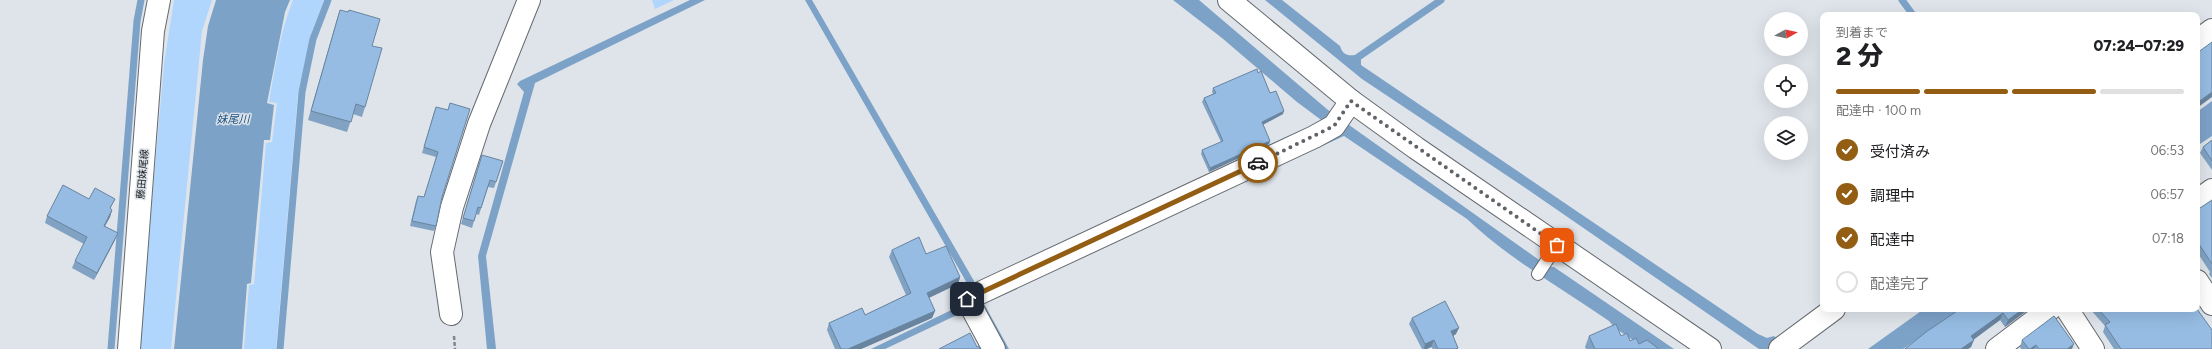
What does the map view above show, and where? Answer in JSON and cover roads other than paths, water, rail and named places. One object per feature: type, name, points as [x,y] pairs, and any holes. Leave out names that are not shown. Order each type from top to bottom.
[{"type":"street","name":"藤田妹尾線","points":[[129,349],[153,31],[159,0]]},
{"type":"street","points":[[451,314],[442,252],[452,206],[479,124],[529,0]]},
{"type":"street","points":[[1229,0],[1341,115],[1552,252],[1710,349]]},
{"type":"street","points":[[2200,39],[2212,30]]},
{"type":"street","points":[[994,349],[973,300],[1314,137],[1341,115]]},
{"type":"street","points":[[2200,198],[2212,190]]},
{"type":"street","points":[[2200,286],[2212,304]]},
{"type":"street","points":[[1784,346],[1830,312]]},
{"type":"street","points":[[1997,349],[2046,312]]},
{"type":"street","points":[[2069,312],[2093,349]]},
{"type":"lane","points":[[1538,274],[1552,252]]},
{"type":"water","name":"妹尾川","points":[[216,0],[290,0],[285,12],[267,103],[274,105],[270,140],[264,140],[251,283],[247,284],[242,349],[174,349],[203,60],[208,26]]},
{"type":"water","points":[[690,0],[705,0],[535,83],[486,256],[496,349],[487,349],[478,256],[524,92],[517,84],[520,81]]},
{"type":"water","points":[[805,0],[812,0],[974,281],[973,292],[1336,131],[1297,102],[1222,38],[1173,0],[1199,0],[1328,110],[1549,267],[1554,267],[1674,349],[1646,349],[1615,328],[1609,321],[1536,273],[1500,247],[1467,219],[1344,136],[983,302],[1009,349],[1000,349],[976,306],[885,349],[871,349],[970,301],[968,285]]},
{"type":"water","points":[[1265,0],[1282,0],[1340,46],[1344,53],[1348,55],[1356,55],[1361,60],[1361,65],[1758,334],[1767,338],[1774,336],[1789,349],[1759,349],[1524,187],[1362,79]]},
{"type":"water","points":[[2212,101],[2212,136],[2200,144],[2200,110]]},
{"type":"water","points":[[1920,312],[1958,312],[1903,349],[1868,349]]},
{"type":"waterway","points":[[111,349],[137,21],[141,0]]},
{"type":"waterway","points":[[280,349],[302,92],[313,39],[328,0]]},
{"type":"waterway","points":[[1351,62],[1441,0]]},
{"type":"waterway","points":[[1902,0],[1911,12]]}]
